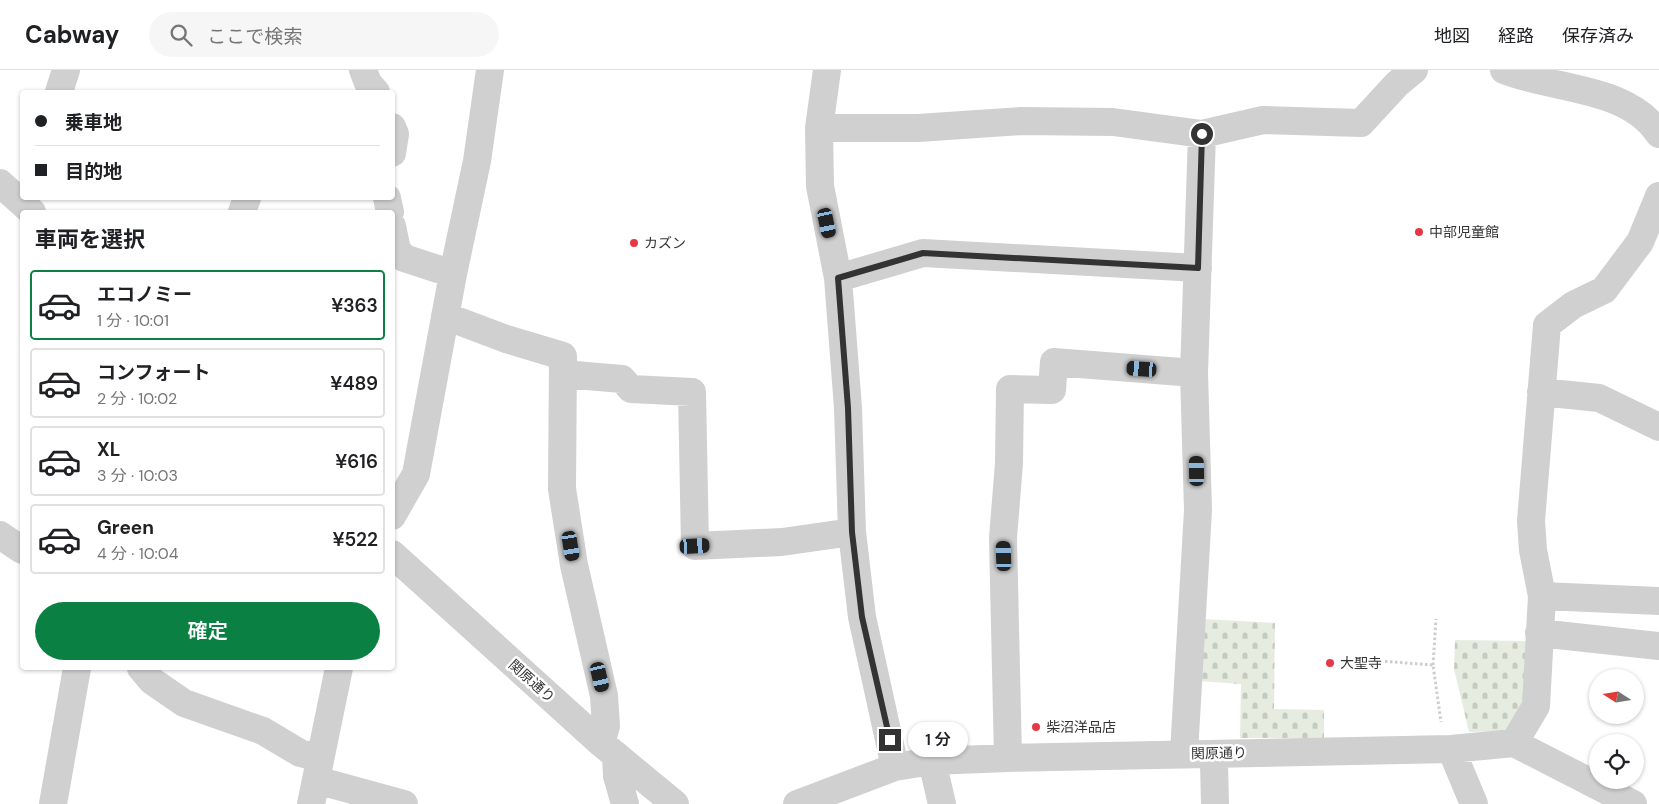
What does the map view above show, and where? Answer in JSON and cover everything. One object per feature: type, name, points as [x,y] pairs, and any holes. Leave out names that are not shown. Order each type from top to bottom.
[{"type":"street","points":[[60,90],[66,70]]},
{"type":"street","points":[[363,70],[368,83],[374,90]]},
{"type":"street","points":[[395,511],[416,474],[453,274],[477,160],[490,70]]},
{"type":"street","points":[[827,70],[819,128],[820,186],[838,278],[848,408],[852,532],[862,617],[895,767]]},
{"type":"street","points":[[819,128],[918,128],[1022,121],[1113,122],[1202,134],[1263,120],[1361,123],[1397,84],[1414,70]]},
{"type":"street","points":[[1504,70],[1524,78],[1568,87],[1625,103],[1653,125],[1659,134]]},
{"type":"street","points":[[1184,754],[1198,510],[1194,373],[1202,134]]},
{"type":"street","points":[[1633,804],[1514,743],[1536,706],[1542,596],[1533,550],[1531,521],[1546,325],[1573,305],[1604,290],[1650,245],[1659,196]]},
{"type":"street","points":[[395,240],[398,260],[453,274]]},
{"type":"street","points":[[838,278],[923,253],[1198,268]]},
{"type":"street","points":[[445,316],[506,339],[564,356],[562,489],[574,565],[604,696],[608,749],[618,776],[625,804]]},
{"type":"street","points":[[1008,758],[1004,538],[1009,463],[1010,389],[1052,390],[1054,362],[1194,373]]},
{"type":"street","points":[[563,374],[622,379],[631,389],[692,392],[695,546],[782,542],[852,532]]},
{"type":"street","points":[[1542,392],[1599,398],[1659,427]]},
{"type":"street","points":[[0,535],[20,549]]},
{"type":"street","name":"関原通り","points":[[395,557],[608,749],[675,804]]},
{"type":"street","points":[[1542,596],[1659,601]]},
{"type":"street","points":[[1539,633],[1659,646]]},
{"type":"street","points":[[53,804],[78,670]]},
{"type":"street","points":[[316,781],[339,670]]},
{"type":"street","points":[[150,672],[184,703],[263,732],[300,753],[316,781],[404,804]]},
{"type":"street","points":[[1447,738],[1474,804]]},
{"type":"street","name":"関原通り","points":[[797,804],[895,767],[932,761],[1184,754],[1447,738],[1514,743]]},
{"type":"street","points":[[932,761],[942,804]]},
{"type":"street","points":[[1214,763],[1215,804]]},
{"type":"path","points":[[1436,618],[1433,665],[1447,738]]},
{"type":"path","points":[[1380,661],[1433,665]]},
{"type":"green space","points":[[1202,619],[1275,623],[1274,709],[1324,710],[1324,738],[1240,738],[1241,684],[1200,681]]},
{"type":"green space","points":[[1455,640],[1529,641],[1527,690],[1524,701],[1520,711],[1504,731],[1469,732],[1454,669]]},
{"type":"place","name":"中部児童館","points":[[1419,232]]},
{"type":"place","name":"カズン","points":[[634,243]]},
{"type":"place","name":"大聖寺","points":[[1330,663]]},
{"type":"place","name":"柴沼洋品店","points":[[1036,727]]},
{"type":"route","points":[[890,740],[862,617],[852,532],[848,408],[838,278],[923,253],[1198,268],[1202,134]]}]
